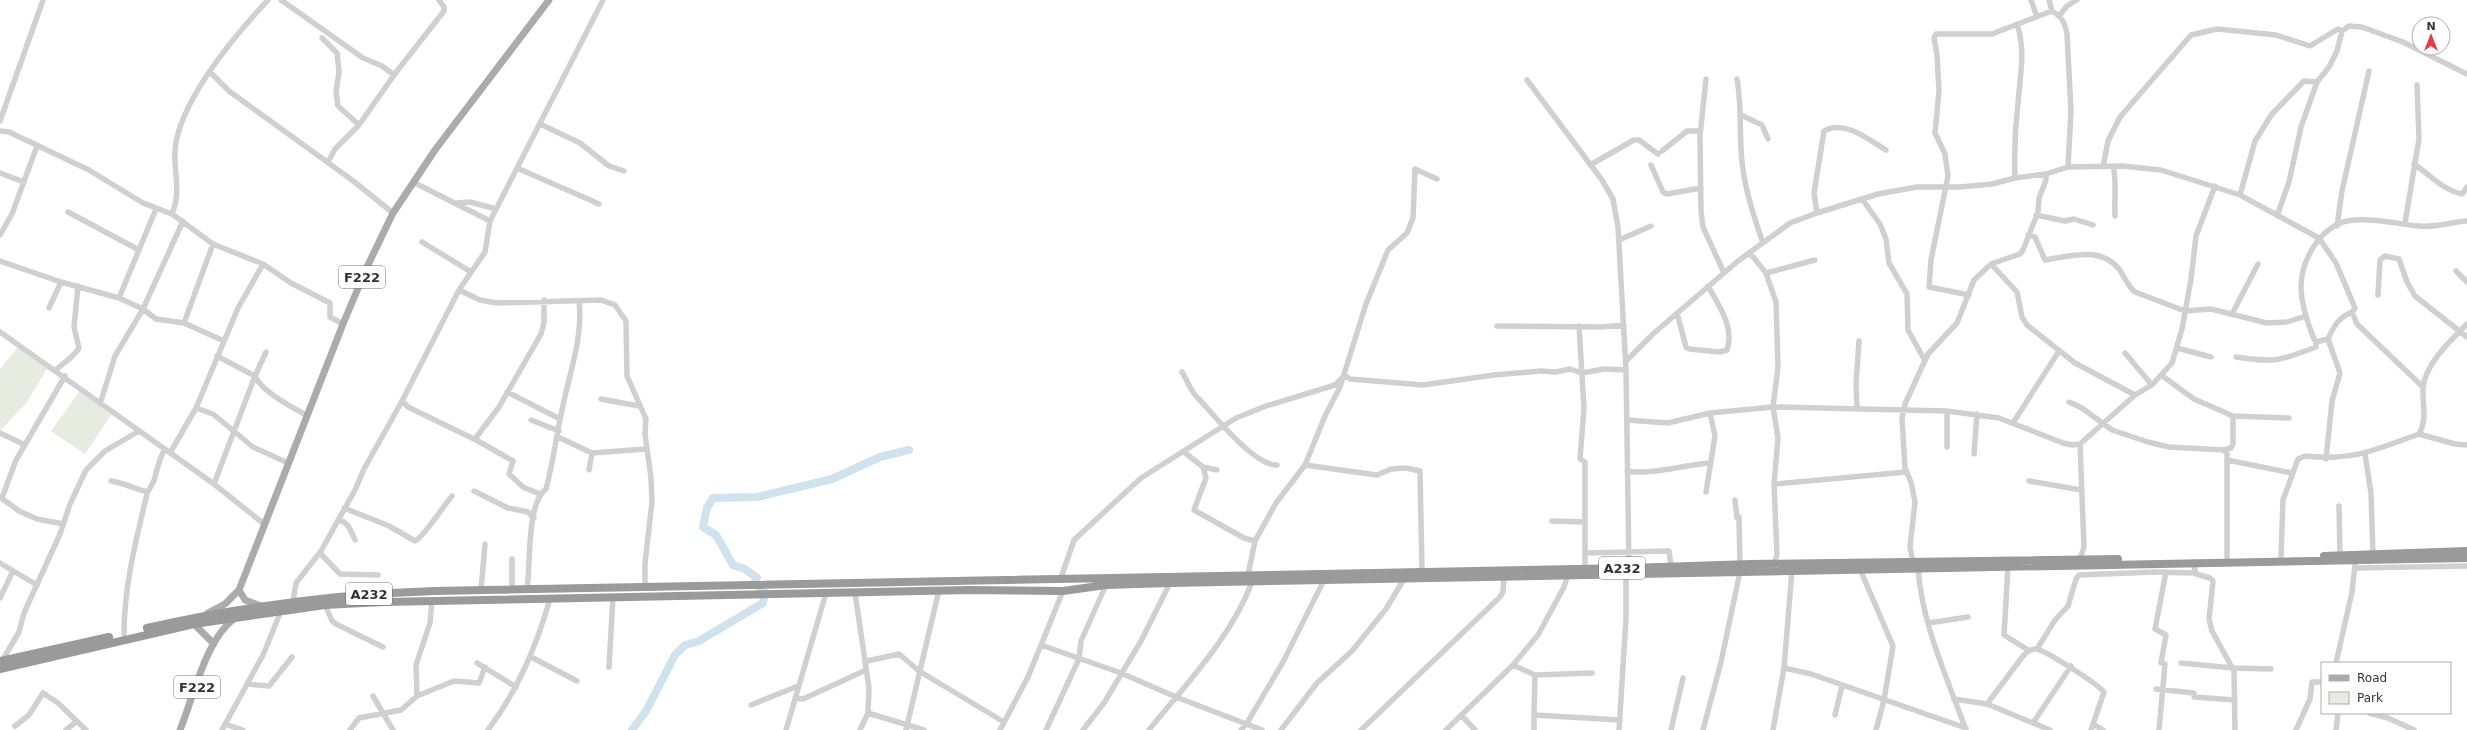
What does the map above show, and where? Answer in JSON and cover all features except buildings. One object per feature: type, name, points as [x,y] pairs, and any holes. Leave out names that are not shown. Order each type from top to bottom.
[{"type":"highway","name":"A232","points":[[1,663],[203,616],[293,601],[376,593],[1061,578],[1250,578],[1324,580],[1404,579],[1584,569],[1628,571],[1671,566],[1792,570],[1860,569],[1916,565],[2080,559],[2169,560],[2227,557],[2281,557],[2467,551]]},
{"type":"highway","name":"A232","points":[[1250,578],[1422,572],[1504,576],[1568,575],[1628,571],[1740,568],[1774,564],[2144,568],[2169,560],[2193,562],[2355,564],[2467,558]]},
{"type":"highway","name":"A232","points":[[1,663],[237,616],[326,605],[432,600],[550,599],[782,592],[826,593],[939,590],[1063,591],[1106,585],[1170,583],[1232,578]]},
{"type":"highway","points":[[969,580],[969,590]]},
{"type":"highway","points":[[591,588],[591,597]]},
{"type":"main road","name":"F222","points":[[203,616],[225,604],[239,590],[306,415],[343,324],[367,267],[393,213],[413,182],[549,0]]},
{"type":"main road","points":[[239,590],[245,600],[262,606]]},
{"type":"main road","name":"F222","points":[[180,730],[213,643],[225,627],[237,616]]},
{"type":"main road","points":[[194,624],[213,643]]},
{"type":"street","points":[[0,122],[43,0]]},
{"type":"street","points":[[172,214],[177,203],[174,150],[182,119],[210,72],[268,0]]},
{"type":"street","points":[[281,0],[363,58],[382,66],[394,75]]},
{"type":"street","points":[[328,162],[335,149],[359,125],[394,75],[444,11],[444,7],[439,0]]},
{"type":"street","points":[[293,601],[296,583],[321,551],[402,401],[459,290],[485,252],[490,221],[603,0]]},
{"type":"street","points":[[2031,0],[2037,17]]},
{"type":"street","points":[[2049,0],[2052,11],[2060,16],[2065,22],[2068,41],[2071,111],[2068,167]]},
{"type":"street","points":[[2060,16],[2067,6],[2077,0]]},
{"type":"street","points":[[1969,295],[1929,287],[1931,260],[1940,218],[1944,187],[1948,176],[1946,154],[1935,133],[1939,90],[1934,38],[1936,34],[1992,34],[2052,11]]},
{"type":"street","points":[[2015,178],[2017,108],[2023,68],[2022,38],[2017,24]]},
{"type":"street","points":[[2277,216],[2289,182],[2300,127],[2317,82],[2329,67],[2337,51],[2342,31],[2349,26],[2362,27],[2403,42],[2467,74]]},
{"type":"street","points":[[2103,167],[2108,141],[2120,117],[2191,35],[2217,29],[2276,35],[2310,46],[2331,32],[2338,29],[2342,31]]},
{"type":"street","points":[[322,38],[337,53],[339,72],[336,92],[338,106],[359,125]]},
{"type":"street","points":[[2337,226],[2342,191],[2369,71]]},
{"type":"street","points":[[210,72],[230,90],[328,162],[393,213]]},
{"type":"street","points":[[1706,79],[1700,131],[1703,227],[1724,272]]},
{"type":"street","points":[[1737,79],[1741,115],[1742,163],[1751,208],[1763,243]]},
{"type":"street","points":[[1527,80],[1590,165],[1613,199],[1618,240],[1626,361],[1629,553],[1619,730]]},
{"type":"street","points":[[2240,195],[2255,141],[2272,114],[2304,81],[2317,82]]},
{"type":"street","points":[[2405,223],[2419,139],[2417,85]]},
{"type":"street","points":[[1741,115],[1762,125],[1768,139]]},
{"type":"street","points":[[540,124],[580,143],[609,166],[624,171]]},
{"type":"street","points":[[1817,213],[1814,194],[1824,131],[1838,126],[1852,131],[1886,150]]},
{"type":"street","points":[[0,131],[9,132],[89,170],[118,190],[156,209],[172,214],[213,244],[263,264],[291,283],[330,303],[330,317],[343,324]]},
{"type":"street","points":[[1590,165],[1634,140],[1639,140],[1660,152],[1687,131],[1700,131]]},
{"type":"street","points":[[0,235],[12,214],[37,146]]},
{"type":"street","points":[[2414,164],[2443,186],[2455,192],[2462,194],[2467,187]]},
{"type":"street","points":[[1651,165],[1663,192],[1667,194],[1701,188]]},
{"type":"street","points":[[2113,166],[2115,175],[2114,198],[2116,216]]},
{"type":"street","points":[[1626,361],[1654,333],[1724,272],[1790,223],[1817,213],[1862,199],[1917,186],[1944,187],[1992,184],[2015,178],[2046,174],[2068,167],[2113,166],[2161,170],[2240,195],[2277,216],[2293,222],[2319,238],[2336,262],[2355,308],[2352,312],[2343,316],[2335,323],[2328,339],[2340,373],[2332,401],[2326,459]]},
{"type":"street","points":[[517,168],[599,204]]},
{"type":"street","points":[[1149,730],[1211,653],[1244,600],[1250,578],[1255,541],[1276,504],[1305,465],[1337,386],[1344,375],[1366,304],[1388,250],[1407,233],[1413,218],[1415,170],[1437,179]]},
{"type":"street","points":[[0,173],[24,182]]},
{"type":"street","points":[[1966,729],[1941,668],[1916,565],[1910,547],[1915,502],[1911,482],[1906,472],[1902,419],[1905,412],[1905,404],[1928,354],[1957,323],[1974,280],[1991,264],[2020,254],[2036,215],[2046,174]]},
{"type":"street","points":[[413,182],[490,221]]},
{"type":"street","points":[[1627,420],[1668,423],[1710,413],[1773,407],[1857,408],[1905,412],[1947,411],[1977,414],[2013,423],[2063,443],[2072,445],[2080,444],[2104,425],[2135,395],[2152,385],[2172,363],[2177,348],[2185,311],[2196,236],[2214,186]]},
{"type":"street","points":[[1862,199],[1880,224],[1886,239],[1889,263],[1907,294],[1908,330],[1925,361]]},
{"type":"street","points":[[455,203],[470,202],[496,209]]},
{"type":"street","points":[[119,298],[156,209]]},
{"type":"street","points":[[68,212],[139,250]]},
{"type":"street","points":[[2036,215],[2065,221],[2074,220],[2093,225]]},
{"type":"street","points":[[2236,357],[2268,362],[2278,361],[2316,347],[2316,342],[2306,316],[2301,286],[2307,261],[2319,238],[2337,226],[2353,220],[2405,223],[2419,226],[2467,221]]},
{"type":"street","points":[[100,404],[115,356],[143,309],[183,221]]},
{"type":"street","points":[[1618,240],[1651,226]]},
{"type":"street","points":[[2028,235],[2035,237],[2045,260],[2082,253],[2110,261],[2119,270],[2129,287],[2135,292],[2185,311],[2211,309],[2274,323],[2306,316]]},
{"type":"street","points":[[422,242],[471,272]]},
{"type":"street","points":[[184,323],[213,244]]},
{"type":"street","points":[[1750,253],[1766,273],[1776,302],[1778,367],[1773,407],[1778,438],[1774,484],[1777,558],[1774,564]]},
{"type":"street","points":[[2378,295],[2380,260],[2385,256],[2399,259],[2407,282],[2415,296],[2467,337]]},
{"type":"street","points":[[1766,273],[1815,260]]},
{"type":"street","points":[[0,261],[61,282],[119,298],[143,309],[156,319],[184,323],[224,341]]},
{"type":"street","points":[[124,634],[124,615],[133,551],[148,492],[155,478],[160,458],[168,450],[196,408],[238,308],[263,264]]},
{"type":"street","points":[[1991,264],[2017,292],[2022,317],[2027,325],[2075,363],[2135,395]]},
{"type":"street","points":[[2232,314],[2258,264]]},
{"type":"street","points":[[2456,271],[2467,282]]},
{"type":"street","points":[[49,308],[61,282]]},
{"type":"street","points":[[56,370],[66,360],[72,358],[79,348],[74,327],[78,286]]},
{"type":"street","points":[[1678,313],[1686,347],[1688,349],[1720,352],[1727,350],[1729,344],[1726,318],[1708,286]]},
{"type":"street","points":[[459,290],[480,300],[496,303],[544,300],[610,302],[620,310],[626,320],[628,332],[627,376],[646,419],[646,449],[651,478],[652,502],[645,563],[645,586]]},
{"type":"street","points":[[475,439],[489,423],[541,334],[544,323],[544,300]]},
{"type":"street","points":[[527,589],[534,518],[540,494],[546,489],[560,419],[578,344],[581,313],[579,301]]},
{"type":"street","points":[[2352,312],[2357,324],[2423,387]]},
{"type":"street","points":[[2419,434],[2425,417],[2423,387],[2438,356],[2467,324]]},
{"type":"street","points":[[1497,326],[1624,325]]},
{"type":"street","points":[[1579,326],[1584,408],[1580,451],[1580,459],[1585,462],[1586,553],[1584,569]]},
{"type":"street","points":[[0,332],[56,370],[100,404],[168,450],[264,524]]},
{"type":"street","points":[[2316,342],[2328,339]]},
{"type":"street","points":[[1857,408],[1856,370],[1859,341]]},
{"type":"street","points":[[2177,348],[2211,357]]},
{"type":"street","points":[[2013,423],[2059,351]]},
{"type":"street","points":[[214,484],[236,431],[254,376],[266,352]]},
{"type":"street","points":[[2125,353],[2152,385]]},
{"type":"street","points":[[217,356],[254,376],[257,382],[280,401],[306,415]]},
{"type":"street","points":[[1344,375],[1350,379],[1423,385],[1494,375],[1541,371],[1556,372],[1570,369],[1582,373],[1604,369],[1626,370]]},
{"type":"street","points":[[1182,372],[1198,398],[1248,450],[1263,461],[1271,465],[1277,465]]},
{"type":"street","points":[[2161,375],[2194,399],[2233,416],[2289,418]]},
{"type":"street","points":[[64,376],[16,460],[1,498],[19,511],[37,519],[64,524]]},
{"type":"street","points":[[1061,578],[1074,540],[1141,478],[1236,418],[1266,406],[1337,386]]},
{"type":"street","points":[[507,392],[560,419]]},
{"type":"street","points":[[602,399],[639,406]]},
{"type":"street","points":[[402,401],[408,407],[475,439],[513,461],[509,474],[523,487],[540,494]]},
{"type":"street","points":[[2069,402],[2082,408],[2104,425],[2148,442],[2169,447],[2224,450],[2231,448],[2233,444],[2233,416]]},
{"type":"street","points":[[196,408],[213,414],[236,431],[253,447],[288,463]]},
{"type":"street","points":[[1947,411],[1947,447]]},
{"type":"street","points":[[1706,492],[1715,436],[1710,413]]},
{"type":"street","points":[[1974,454],[1977,414]]},
{"type":"street","points":[[531,420],[592,453],[646,449]]},
{"type":"street","points":[[1,663],[19,632],[24,613],[64,524],[80,483],[93,461],[115,444],[139,431]]},
{"type":"street","points":[[0,433],[25,445]]},
{"type":"street","points":[[2281,557],[2283,504],[2296,462],[2301,457],[2326,459],[2365,454],[2419,434],[2455,444],[2467,445]]},
{"type":"street","points":[[2080,444],[2084,547],[2080,559]]},
{"type":"street","points":[[2224,450],[2227,460],[2227,557]]},
{"type":"street","points":[[1184,452],[1202,467],[1217,470]]},
{"type":"street","points":[[589,470],[592,453]]},
{"type":"street","points":[[2365,454],[2371,493],[2374,554]]},
{"type":"street","points":[[2227,460],[2292,473]]},
{"type":"street","points":[[1627,471],[1652,473],[1668,468],[1710,463]]},
{"type":"street","points":[[1305,465],[1377,475],[1391,469],[1406,468],[1420,471],[1422,572]]},
{"type":"street","points":[[1202,467],[1206,478],[1194,510],[1244,538],[1255,541]]},
{"type":"street","points":[[1774,484],[1906,472]]},
{"type":"street","points":[[111,481],[122,482],[132,488],[148,492]]},
{"type":"street","points":[[2029,481],[2081,490]]},
{"type":"street","points":[[474,491],[508,508],[528,512],[534,518]]},
{"type":"street","points":[[344,508],[389,526],[415,541],[422,537],[433,518],[452,496]]},
{"type":"street","points":[[1703,730],[1721,662],[1740,568],[1738,518],[1735,500]]},
{"type":"street","points":[[2339,506],[2340,555]]},
{"type":"street","points":[[338,520],[343,520],[349,526],[355,540]]},
{"type":"street","points":[[1552,521],[1585,522]]},
{"type":"street","points":[[480,590],[484,544]]},
{"type":"street","points":[[1586,553],[1629,553],[1669,550],[1671,566]]},
{"type":"street","points":[[321,551],[320,554],[340,574],[378,575]]},
{"type":"street","points":[[512,559],[512,590]]},
{"type":"street","points":[[2193,562],[2194,573]]},
{"type":"street","points":[[0,563],[37,585]]},
{"type":"street","points":[[2336,662],[2355,564],[2467,566]]},
{"type":"street","points":[[2008,567],[2004,635],[2028,650],[2037,649],[2071,666],[2104,692],[2092,727],[2104,730]]},
{"type":"street","points":[[2037,649],[2055,620],[2068,606],[2076,579],[2079,576],[2144,568],[2166,572],[2194,573],[2213,581],[2209,619],[2212,631],[2233,668],[2235,730]]},
{"type":"street","points":[[1860,569],[1893,646],[1884,700],[1876,730]]},
{"type":"street","points":[[1773,730],[1784,668],[1792,570]]},
{"type":"street","points":[[0,598],[13,571]]},
{"type":"street","points":[[2159,730],[2159,689],[2166,635],[2155,629],[2166,572]]},
{"type":"street","points":[[1446,730],[1513,666],[1538,635],[1564,587],[1568,575]]},
{"type":"street","points":[[1361,730],[1500,597],[1503,592],[1504,576]]},
{"type":"street","points":[[1281,730],[1317,683],[1352,651],[1386,609],[1404,579]]},
{"type":"street","points":[[1241,730],[1247,723],[1282,662],[1324,580]]},
{"type":"street","points":[[1083,730],[1104,703],[1144,635],[1170,583]]},
{"type":"street","points":[[1046,730],[1079,659],[1081,641],[1106,585]]},
{"type":"street","points":[[907,728],[939,590]]},
{"type":"street","points":[[1000,730],[1028,677],[1063,591]]},
{"type":"street","points":[[855,592],[867,661],[866,670],[869,688],[868,714],[860,730]]},
{"type":"street","points":[[786,730],[826,593]]},
{"type":"street","points":[[609,667],[613,597]]},
{"type":"street","points":[[488,730],[516,687],[531,657],[550,599]]},
{"type":"street","points":[[417,696],[416,665],[430,623],[432,600]]},
{"type":"street","points":[[326,605],[332,621],[336,624],[383,647]]},
{"type":"street","points":[[243,730],[224,727],[263,655],[281,611]]},
{"type":"street","points":[[1929,623],[1968,617]]},
{"type":"street","points":[[1041,645],[1121,673],[1176,697],[1262,730]]},
{"type":"street","points":[[1987,704],[2028,650]]},
{"type":"street","points":[[867,661],[899,654],[919,671],[1004,722]]},
{"type":"street","points":[[247,684],[269,686],[292,657]]},
{"type":"street","points":[[531,657],[577,681]]},
{"type":"street","points":[[477,663],[516,687]]},
{"type":"street","points":[[2181,663],[2233,668],[2271,668]]},
{"type":"street","points":[[1513,666],[1536,675],[1592,673]]},
{"type":"street","points":[[2033,723],[2071,666]]},
{"type":"street","points":[[350,730],[360,718],[401,710],[417,696],[454,681],[479,683],[485,667]]},
{"type":"street","points":[[1784,668],[1811,674],[1966,729]]},
{"type":"street","points":[[795,698],[803,699],[866,670]]},
{"type":"street","points":[[1534,730],[1536,675]]},
{"type":"street","points":[[1671,730],[1683,678]]},
{"type":"street","points":[[2296,730],[2310,699],[2312,682],[2321,682]]},
{"type":"street","points":[[751,705],[798,686]]},
{"type":"street","points":[[1835,715],[1842,686]]},
{"type":"street","points":[[2159,689],[2235,700]]},
{"type":"street","points":[[15,726],[29,715],[43,693],[58,703],[86,730]]},
{"type":"street","points":[[373,696],[393,730]]},
{"type":"street","points":[[1954,699],[1987,704],[2050,730]]},
{"type":"street","points":[[868,714],[907,728],[924,730]]},
{"type":"street","points":[[2336,730],[2338,714]]},
{"type":"street","points":[[2373,714],[2388,718],[2414,730]]},
{"type":"street","points":[[1461,715],[1475,730]]},
{"type":"street","points":[[1534,715],[1620,720]]},
{"type":"street","points":[[66,730],[77,721]]},
{"type":"green space","points":[[18,347],[48,367],[27,402],[0,431],[0,369]]},
{"type":"green space","points":[[80,391],[111,415],[85,454],[51,431]]},
{"type":"waterway","points":[[632,730],[646,711],[675,655],[685,645],[699,641],[763,603],[765,592],[754,583],[757,578],[745,569],[733,565],[716,535],[703,527],[707,508],[713,498],[757,497],[832,479],[880,457],[909,450]]}]
